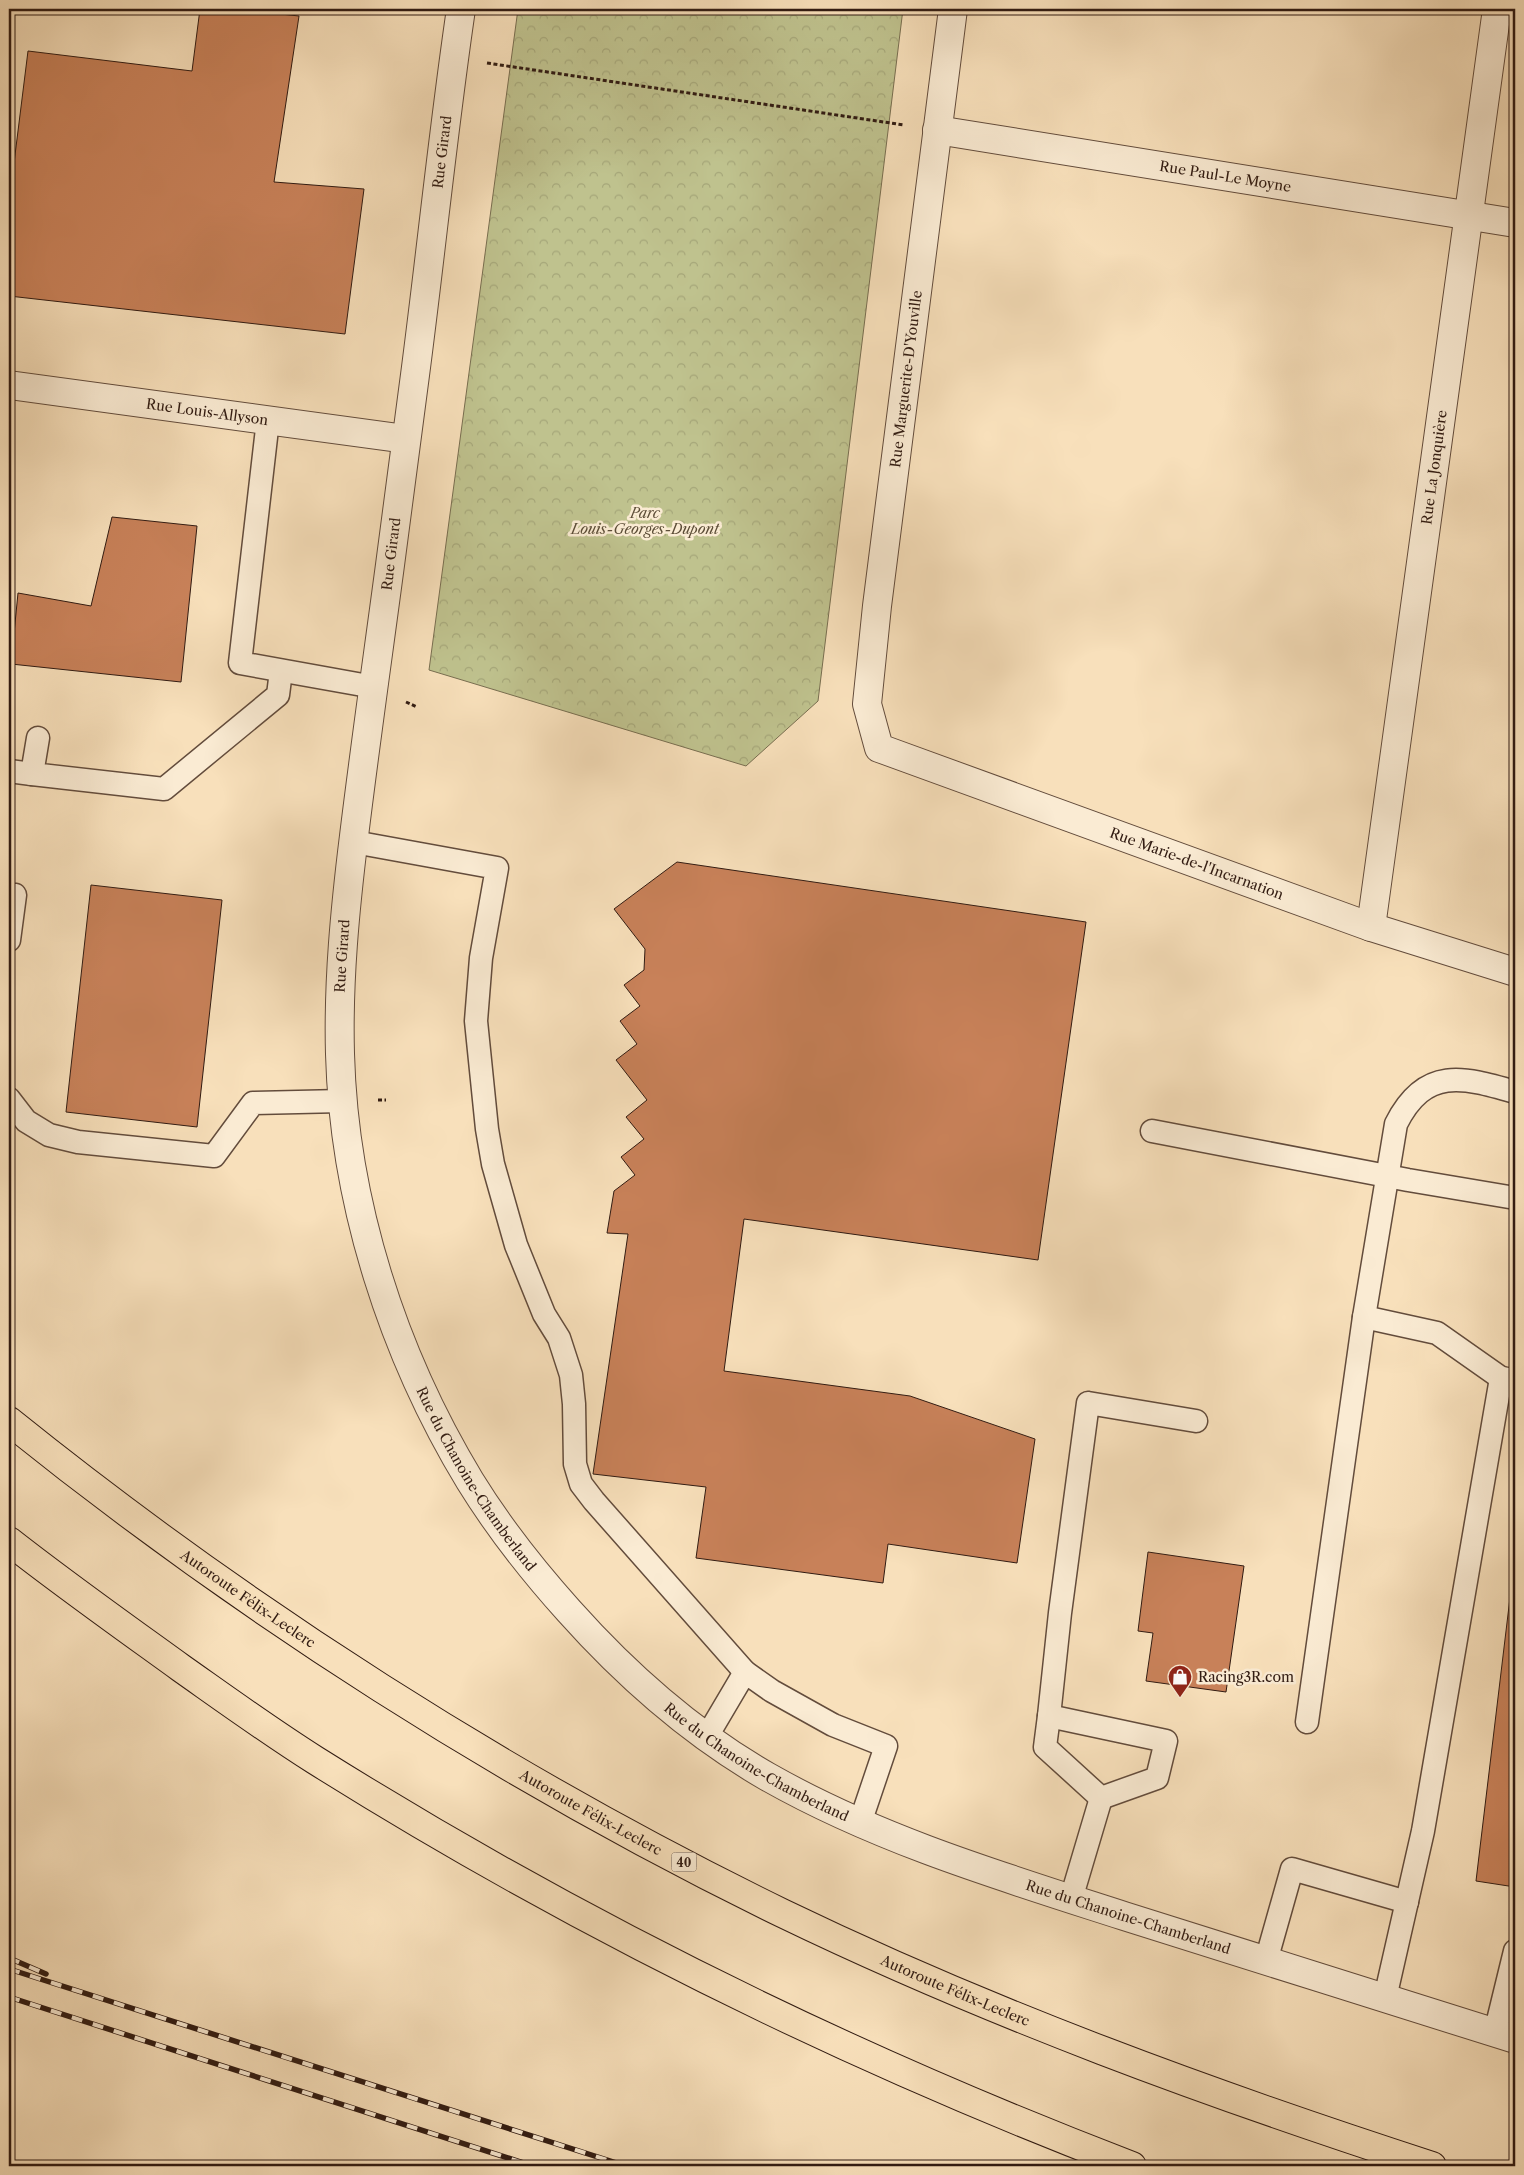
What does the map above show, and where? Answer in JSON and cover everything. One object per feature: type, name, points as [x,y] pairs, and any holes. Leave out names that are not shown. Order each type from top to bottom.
[{"type":"highway","name":"Autoroute Félix-Leclerc","points":[[9,1421],[134,1518],[360,1673],[499,1760],[734,1889],[925,1978],[1087,2045],[1238,2102],[1432,2166]]},
{"type":"highway","points":[[9,1541],[142,1640],[312,1758],[507,1874],[662,1958],[784,2019],[967,2101],[1132,2166]]},
{"type":"street","name":"Rue Girard","points":[[342,1101],[340,976],[346,908],[460,9]]},
{"type":"street","name":"Rue Marguerite-D'Youville","points":[[879,748],[867,704],[877,606],[953,9]]},
{"type":"street","name":"Rue La Jonquière","points":[[1371,927],[1497,9]]},
{"type":"street","name":"Rue Paul-Le Moyne","points":[[937,130],[1515,223]]},
{"type":"street","name":"Rue Louis-Allyson","points":[[9,385],[406,439]]},
{"type":"street","name":"Rue Marie-de-l'Incarnation","points":[[879,748],[1371,927],[1515,972]]},
{"type":"street","name":"Rue du Chanoine-Chamberland","points":[[342,1101],[351,1167],[374,1261],[407,1356],[446,1439],[500,1525],[548,1587],[621,1666],[706,1738],[767,1777],[860,1823],[964,1864],[1505,2036]]},
{"type":"lane","points":[[268,420],[240,663],[374,687]]},
{"type":"lane","points":[[9,771],[164,789],[278,695],[281,671]]},
{"type":"lane","points":[[32,774],[38,738]]},
{"type":"lane","points":[[354,842],[497,868],[482,958],[476,1021],[487,1129],[493,1164],[516,1245],[544,1314],[559,1338],[571,1375],[574,1404],[575,1464],[578,1478],[594,1501],[745,1672],[772,1691],[818,1717],[886,1746],[860,1823]]},
{"type":"lane","points":[[9,940],[16,895]]},
{"type":"lane","points":[[1307,1722],[1364,1317],[1396,1124],[1409,1102],[1418,1093],[1441,1082],[1454,1079],[1480,1082],[1515,1092]]},
{"type":"lane","points":[[9,1100],[26,1121],[49,1135],[78,1142],[214,1156],[252,1103],[342,1101]]},
{"type":"lane","points":[[1152,1131],[1515,1198]]},
{"type":"lane","points":[[1364,1317],[1436,1333],[1508,1379],[1478,1507],[1434,1769],[1385,1998]]},
{"type":"lane","points":[[1102,1798],[1045,1747],[1088,1402],[1196,1421]]},
{"type":"lane","points":[[706,1738],[745,1672]]},
{"type":"lane","points":[[1049,1716],[1166,1741],[1157,1778],[1102,1798]]},
{"type":"lane","points":[[1071,1899],[1102,1798]]},
{"type":"lane","points":[[1266,1961],[1292,1869],[1407,1902]]},
{"type":"lane","points":[[1505,2036],[1515,1951]]},
{"type":"path","points":[[453,58],[937,130]]},
{"type":"green space","name":"Parc Louis-Georges-Dupont","points":[[518,9],[903,9],[818,701],[746,766],[429,670]]},
{"type":"building","points":[[200,9],[235,9],[299,16],[274,182],[364,189],[345,334],[9,296],[9,203],[28,51],[192,71]]},
{"type":"building","points":[[112,517],[197,526],[181,682],[11,664],[18,593],[91,606]]},
{"type":"building","points":[[677,862],[1086,922],[1038,1260],[744,1219],[724,1371],[910,1396],[1035,1439],[1017,1563],[888,1544],[883,1583],[696,1558],[706,1487],[593,1474],[628,1234],[607,1233],[614,1191],[635,1175],[621,1157],[644,1139],[626,1117],[647,1100],[616,1060],[637,1044],[620,1021],[640,1006],[624,985],[644,970],[645,949],[614,909]]},
{"type":"building","points":[[91,885],[222,900],[197,1127],[66,1112]]},
{"type":"building","points":[[1148,1552],[1244,1566],[1226,1692],[1146,1681],[1153,1633],[1138,1631]]},
{"type":"building","points":[[1515,1556],[1515,1887],[1476,1881]]},
{"type":"railway","points":[[9,1958],[46,1974]]},
{"type":"railway","points":[[9,1969],[626,2166]]},
{"type":"railway","points":[[9,1997],[533,2166]]},
{"type":"place","name":"Racing3R.com","points":[[1180,1698]]}]
